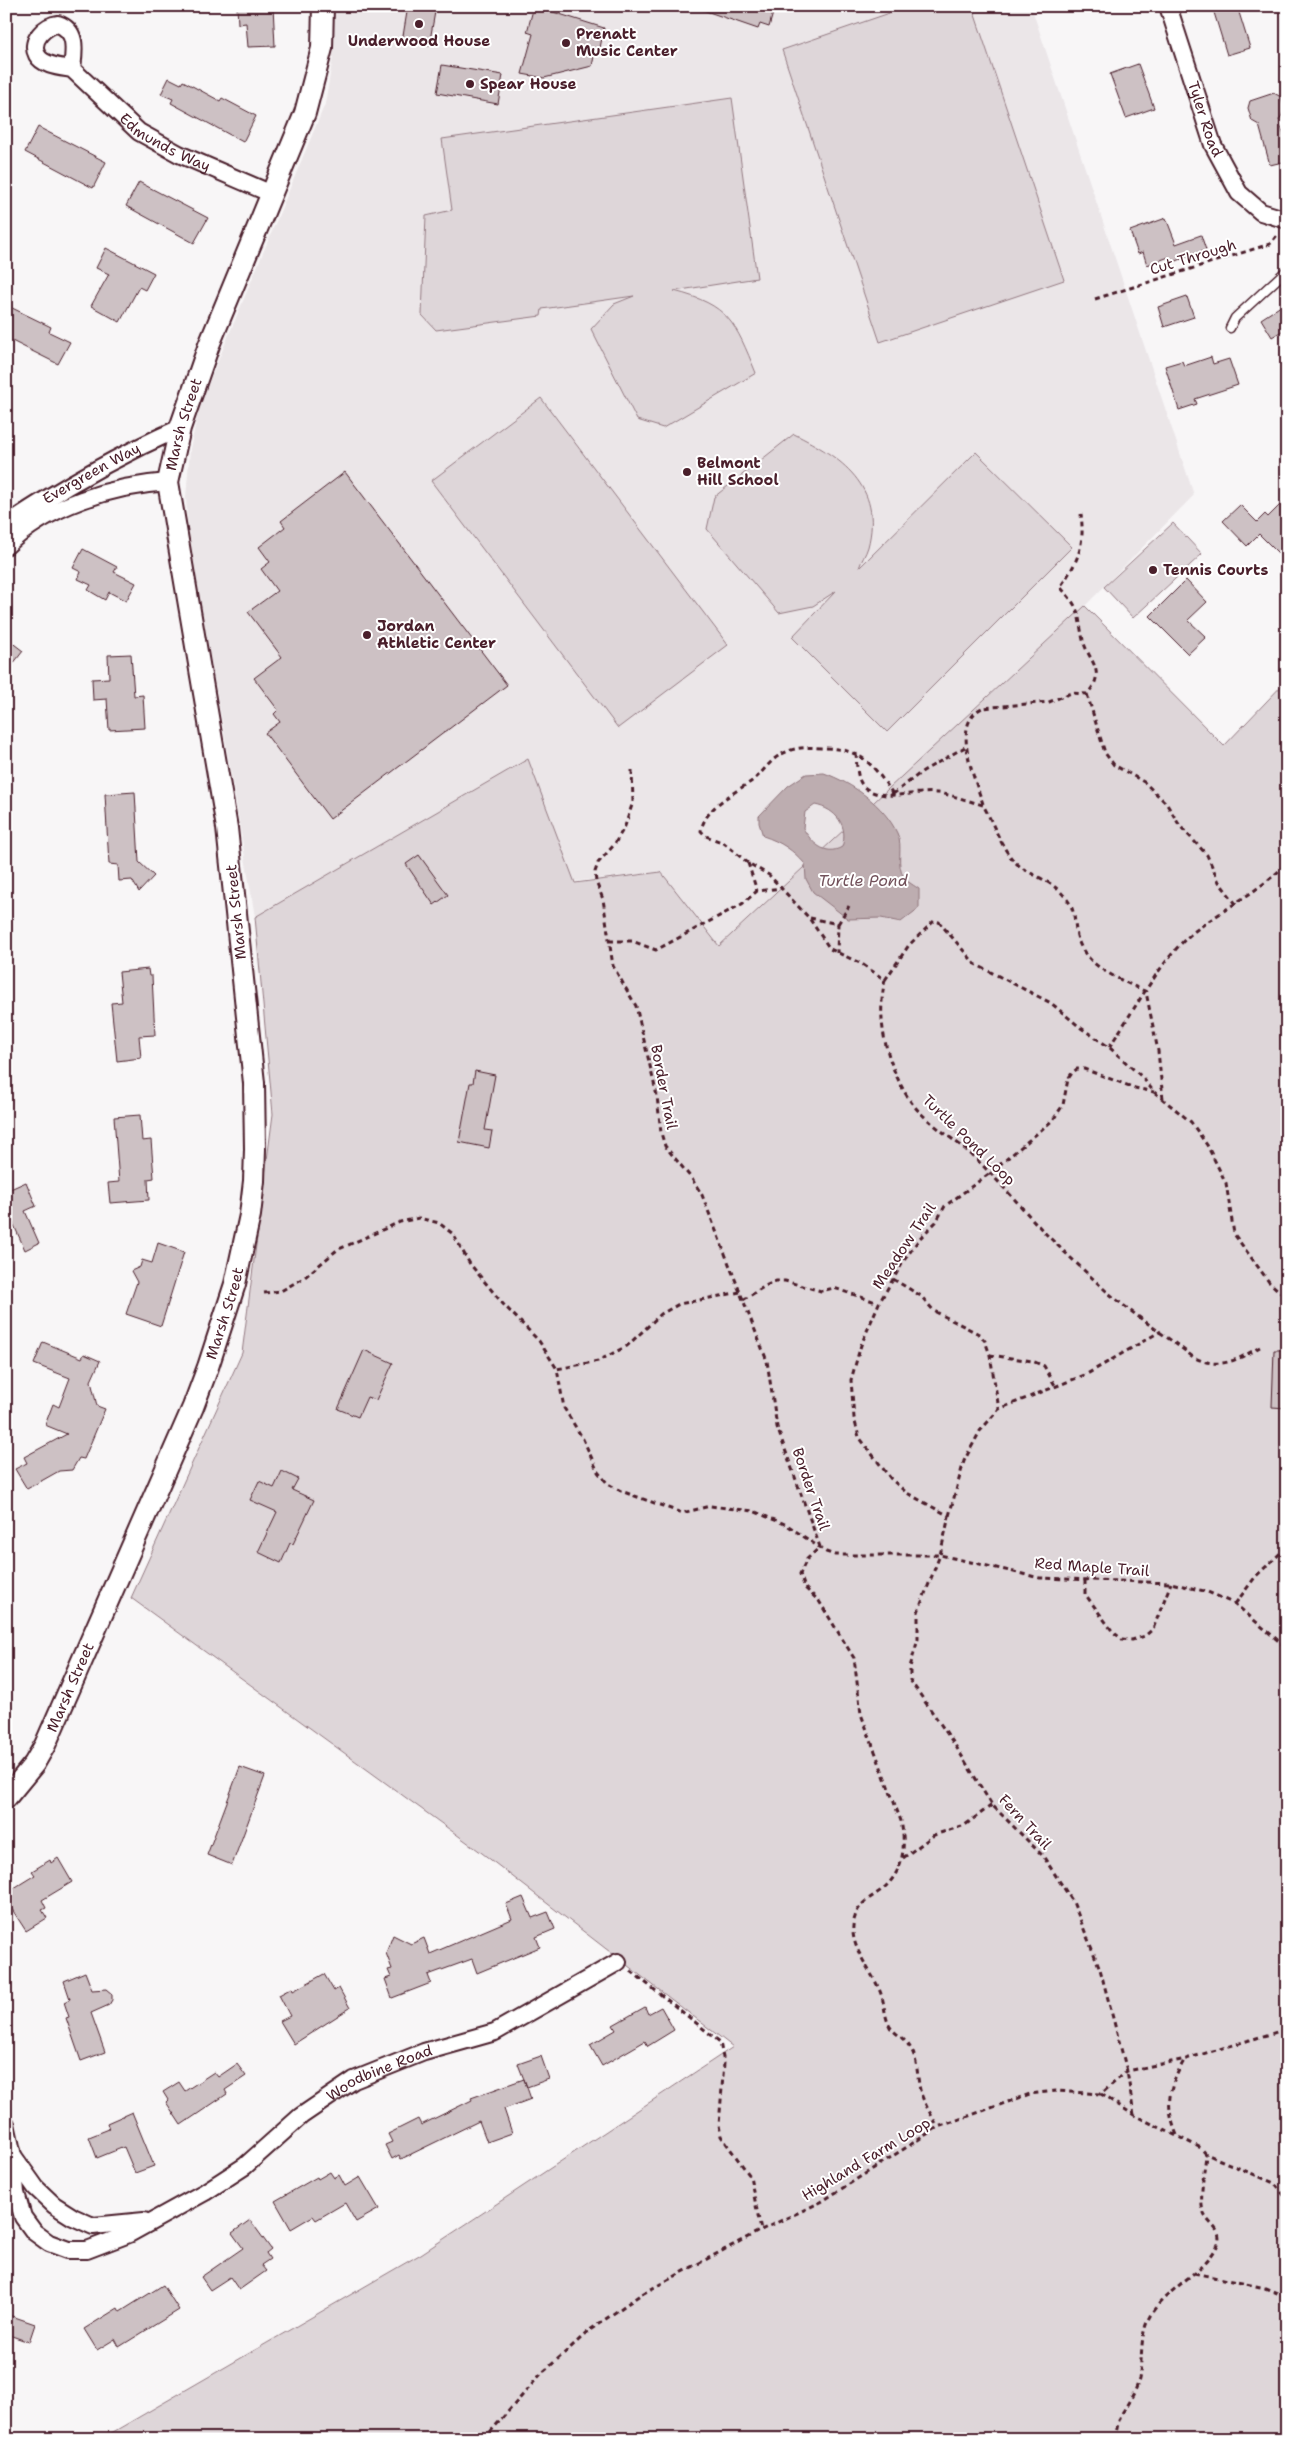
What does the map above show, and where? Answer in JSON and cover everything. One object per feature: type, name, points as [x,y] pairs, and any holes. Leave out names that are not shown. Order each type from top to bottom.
[{"type":"street","name":"Marsh Street","points":[[6,1798],[29,1771],[45,1745],[193,1407],[235,1284],[250,1215],[256,1149],[254,1083],[227,828],[168,482],[180,428],[209,345],[305,113],[322,48],[323,6]]},
{"type":"street","name":"Tyler Road","points":[[1168,6],[1213,145],[1239,193],[1260,212],[1269,215],[1284,225]]},
{"type":"street","name":"Edmunds Way","points":[[72,69],[140,132],[179,154],[272,194]]},
{"type":"street","name":"Evergreen Way","points":[[6,525],[48,496],[140,446],[180,428]]},
{"type":"street","name":"Evergreen Way","points":[[6,546],[19,533],[77,502],[127,487],[168,482]]},
{"type":"street","name":"Woodbine Road","points":[[6,2124],[13,2156],[16,2193],[23,2217],[34,2232],[49,2243],[68,2250],[87,2250],[129,2234],[245,2166],[301,2116],[354,2080],[424,2052],[495,2032],[618,1962]]},
{"type":"street","name":"Woodbine Road","points":[[13,2156],[36,2188],[54,2205],[92,2226],[135,2223],[160,2217]]},
{"type":"lane","points":[[1230,328],[1235,318],[1287,270]]},
{"type":"path","name":"Cut Through","points":[[1095,299],[1270,244],[1284,225]]},
{"type":"path","points":[[1081,514],[1083,531],[1081,551],[1060,587],[1072,599],[1080,616],[1084,642],[1096,667],[1097,673],[1093,688],[1087,694],[1071,693],[1049,702],[982,708],[974,712],[970,718],[965,747],[983,805],[1015,862],[1046,879],[1060,890],[1070,902],[1083,952],[1095,966],[1146,992]]},
{"type":"path","points":[[1087,694],[1105,753],[1114,766],[1144,782],[1166,803],[1180,826],[1207,855],[1219,882],[1236,904]]},
{"type":"path","points":[[893,794],[875,767],[856,753],[839,748],[798,747],[778,756],[754,780],[728,795],[703,823],[701,831],[706,836],[724,844],[748,863],[769,875],[810,918],[830,949],[862,964],[885,980],[910,945],[934,921],[939,922],[983,970],[1051,1003],[1080,1028],[1110,1047],[1142,1077],[1154,1092],[1191,1122],[1207,1145],[1226,1182],[1230,1197],[1234,1234],[1269,1282],[1287,1298]]},
{"type":"path","points":[[893,794],[924,770],[965,747]]},
{"type":"path","points":[[856,753],[858,776],[865,787],[878,792],[893,794],[937,793],[983,805]]},
{"type":"path","name":"Border Trail","points":[[632,770],[633,802],[626,826],[614,845],[598,863],[595,872],[603,900],[613,966],[636,1006],[657,1096],[661,1133],[665,1146],[692,1179],[702,1195],[767,1361],[777,1427],[820,1547],[807,1559],[800,1574],[805,1588],[819,1601],[854,1658],[861,1714],[902,1821],[905,1838],[903,1858],[895,1875],[884,1887],[863,1903],[854,1917],[853,1934],[859,1953],[873,1974],[882,1996],[886,2018],[891,2029],[912,2049],[920,2092],[938,2127]]},
{"type":"path","points":[[748,863],[756,891]]},
{"type":"path","points":[[1110,1047],[1171,955],[1194,932],[1236,904],[1287,863]]},
{"type":"path","points":[[609,940],[623,939],[651,949],[662,948],[712,918],[742,904],[756,891],[783,888]]},
{"type":"path","points":[[837,953],[838,924],[849,906]]},
{"type":"path","points":[[810,918],[838,924]]},
{"type":"path","name":"Turtle Pond Loop","points":[[885,980],[882,995],[882,1027],[886,1049],[908,1096],[922,1114],[958,1142],[1046,1233],[1107,1292],[1193,1357],[1207,1363],[1223,1364],[1260,1347]]},
{"type":"path","points":[[1146,992],[1158,1051],[1163,1099]]},
{"type":"path","name":"Meadow Trail","points":[[949,1516],[907,1493],[891,1479],[859,1437],[854,1418],[851,1380],[861,1346],[879,1302],[915,1245],[936,1222],[950,1200],[990,1173],[1053,1120],[1063,1105],[1068,1079],[1078,1069],[1084,1068],[1135,1088],[1154,1092]]},
{"type":"path","name":"Red Maple Trail","points":[[264,1293],[282,1291],[305,1277],[337,1250],[400,1222],[419,1218],[439,1223],[453,1234],[470,1264],[503,1304],[539,1341],[556,1370],[564,1408],[583,1439],[598,1472],[608,1484],[621,1491],[682,1513],[710,1506],[753,1511],[787,1525],[835,1555],[940,1555],[1040,1578],[1171,1583],[1208,1592],[1235,1604],[1287,1648]]},
{"type":"path","points":[[893,1279],[921,1296],[934,1310],[978,1334],[985,1341],[990,1356],[999,1409]]},
{"type":"path","points":[[743,1300],[776,1281],[785,1281],[821,1291],[834,1288],[879,1302]]},
{"type":"path","points":[[556,1370],[598,1362],[627,1346],[661,1314],[679,1304],[740,1292]]},
{"type":"path","points":[[940,1555],[964,1461],[980,1430],[999,1409],[1087,1374],[1161,1332]]},
{"type":"path","points":[[990,1356],[1032,1361],[1044,1366],[1056,1387]]},
{"type":"path","points":[[1235,1604],[1256,1576],[1287,1547]]},
{"type":"path","name":"Fern Trail","points":[[940,1555],[918,1612],[918,1640],[910,1667],[910,1680],[955,1745],[992,1805],[1043,1856],[1073,1902],[1100,1968],[1127,2071],[1134,2115]]},
{"type":"path","points":[[1084,1580],[1086,1594],[1113,1632],[1122,1639],[1132,1640],[1146,1636],[1153,1629],[1171,1583]]},
{"type":"path","points":[[903,1858],[934,1835],[965,1825],[992,1805]]},
{"type":"path","points":[[618,1962],[669,1999],[720,2042],[724,2063],[719,2125],[721,2136],[750,2176],[761,2230]]},
{"type":"path","points":[[1287,2028],[1186,2058],[1127,2071],[1101,2094],[1134,2115],[1201,2148],[1206,2154],[1274,2183],[1287,2199]]},
{"type":"path","points":[[1178,2135],[1170,2118],[1169,2099],[1174,2078],[1186,2058]]},
{"type":"path","name":"Highland Farm Loop","points":[[484,2439],[541,2374],[590,2330],[640,2295],[761,2230],[821,2202],[938,2127],[1030,2094],[1056,2091],[1101,2094]]},
{"type":"path","points":[[1114,2439],[1118,2422],[1134,2396],[1137,2387],[1143,2336],[1150,2316],[1162,2300],[1194,2273],[1213,2252],[1219,2236],[1216,2229],[1205,2217],[1202,2208],[1206,2154]]},
{"type":"path","points":[[1194,2273],[1265,2288],[1287,2297]]},
{"type":"shaded area","name":"Belmont Hill School","points":[[332,6],[1031,6],[1194,495],[1085,606],[719,946],[661,872],[255,917],[223,726],[189,545],[186,497],[190,449],[200,404],[325,104],[333,57]]},
{"type":"shaded area","points":[[910,6],[972,6],[1064,280],[880,342],[782,50]]},
{"type":"shaded area","points":[[732,98],[757,278],[674,291],[707,303],[728,318],[742,341],[756,373],[663,428],[637,420],[591,329],[614,304],[634,296],[542,309],[541,316],[436,330],[422,315],[426,216],[452,210],[442,139]]},
{"type":"shaded area","points":[[541,398],[728,645],[618,728],[431,481]]},
{"type":"shaded area","points":[[794,434],[828,453],[842,464],[855,476],[864,491],[870,507],[871,526],[868,547],[859,568],[976,452],[1072,547],[887,732],[792,637],[836,591],[813,606],[779,613],[707,529],[714,497]]},
{"type":"shaded area","name":"Tennis Courts","points":[[1173,523],[1202,554],[1133,618],[1104,587]]},
{"type":"shaded area","points":[[1085,606],[1224,746],[1287,680],[1287,2439],[101,2439],[421,2254],[733,2047],[482,1853],[131,1598],[242,1353],[273,1114],[255,917],[528,759],[575,883],[661,872],[719,946]]},
{"type":"water","name":"Turtle Pond","points":[[824,773],[856,789],[876,804],[891,823],[899,838],[901,872],[907,881],[919,889],[919,908],[901,922],[881,918],[848,919],[813,892],[806,879],[805,864],[800,859],[786,847],[763,836],[759,816],[788,786],[806,774]],"holes":[[[815,805],[835,815],[844,832],[842,847],[836,850],[824,849],[814,843],[803,828],[805,812]]]},
{"type":"building","points":[[273,6],[275,46],[248,47],[246,23],[238,24],[237,7]]},
{"type":"building","name":"Underwood House","points":[[408,6],[436,6],[429,46],[402,42]]},
{"type":"building","name":"Prenatt Music Center","points":[[534,6],[604,28],[599,53],[595,52],[592,66],[544,78],[522,74],[533,34],[527,32]]},
{"type":"building","points":[[700,6],[775,6],[769,27],[760,24],[758,29],[700,9]]},
{"type":"building","points":[[1212,6],[1237,6],[1250,48],[1227,55]]},
{"type":"building","points":[[1138,64],[1154,108],[1126,118],[1110,74]]},
{"type":"building","name":"Spear House","points":[[442,65],[503,75],[498,104],[437,93]]},
{"type":"building","points":[[169,78],[181,84],[183,81],[220,101],[222,98],[256,116],[243,142],[171,103],[173,99],[161,94]]},
{"type":"building","points":[[1274,93],[1281,97],[1285,110],[1279,120],[1287,146],[1287,161],[1270,165],[1259,125],[1252,121],[1248,108],[1250,101]]},
{"type":"building","points":[[38,127],[106,162],[93,188],[25,152]]},
{"type":"building","points":[[139,182],[208,218],[194,243],[126,206]]},
{"type":"building","points":[[1166,218],[1176,244],[1201,235],[1206,250],[1171,263],[1169,257],[1147,265],[1143,252],[1138,254],[1130,231]]},
{"type":"building","points":[[106,248],[154,273],[145,290],[139,287],[120,322],[91,306],[109,274],[96,268]]},
{"type":"building","points":[[1187,297],[1194,317],[1164,327],[1158,307]]},
{"type":"building","points":[[1287,302],[1287,328],[1272,337],[1261,319]]},
{"type":"building","points":[[6,305],[51,327],[49,332],[70,342],[58,364],[6,338]]},
{"type":"building","points":[[1211,357],[1213,364],[1229,359],[1238,385],[1195,399],[1197,404],[1179,410],[1165,366],[1182,361],[1184,366]]},
{"type":"building","name":"Jordan Athletic Center","points":[[345,472],[507,685],[330,819],[265,733],[280,722],[274,714],[278,710],[254,678],[282,657],[248,612],[277,591],[261,569],[270,562],[259,547],[285,527],[281,521]]},
{"type":"building","points":[[1287,498],[1287,562],[1259,534],[1247,546],[1223,521],[1240,505],[1257,522],[1265,514],[1268,517]]},
{"type":"building","points":[[83,549],[117,567],[114,572],[136,583],[126,601],[109,592],[105,600],[88,590],[91,585],[78,579],[81,572],[73,568]]},
{"type":"building","points":[[1186,580],[1207,602],[1188,620],[1206,637],[1188,654],[1150,616]]},
{"type":"building","points":[[6,638],[23,651],[6,673]]},
{"type":"building","points":[[131,654],[134,696],[143,695],[145,728],[109,730],[107,699],[93,700],[92,679],[109,678],[108,655]]},
{"type":"building","points":[[135,792],[139,862],[154,876],[139,892],[132,880],[119,881],[118,865],[109,864],[105,794]]},
{"type":"building","points":[[419,855],[448,895],[434,905],[406,864]]},
{"type":"building","points":[[148,969],[149,976],[152,976],[155,1035],[139,1036],[141,1058],[117,1061],[111,1003],[122,1002],[119,972]]},
{"type":"building","points":[[475,1071],[495,1075],[485,1130],[492,1131],[489,1148],[459,1142],[470,1083],[473,1083]]},
{"type":"building","points":[[140,1115],[142,1141],[151,1140],[154,1178],[148,1179],[149,1200],[110,1203],[108,1183],[119,1182],[114,1117]]},
{"type":"building","points":[[26,1182],[36,1206],[25,1211],[39,1243],[25,1250],[13,1223],[6,1226],[6,1191]]},
{"type":"building","points":[[158,1243],[184,1252],[161,1326],[126,1314],[137,1282],[131,1271],[140,1267],[142,1260],[152,1263]]},
{"type":"building","points":[[43,1342],[82,1358],[84,1354],[100,1361],[91,1381],[97,1406],[105,1409],[84,1459],[79,1458],[72,1470],[59,1471],[27,1489],[15,1469],[27,1463],[24,1457],[67,1434],[45,1425],[53,1404],[59,1407],[70,1378],[34,1364]]},
{"type":"building","points":[[364,1350],[393,1363],[376,1400],[367,1397],[358,1417],[338,1409]]},
{"type":"building","points":[[1274,1350],[1287,1350],[1287,1408],[1272,1407]]},
{"type":"building","points":[[282,1471],[298,1479],[292,1490],[314,1500],[293,1544],[290,1543],[281,1563],[258,1552],[277,1512],[250,1500],[259,1481],[274,1488]]},
{"type":"building","points":[[240,1767],[265,1776],[232,1865],[207,1855]]},
{"type":"building","points":[[58,1858],[72,1882],[42,1900],[46,1908],[42,1910],[47,1918],[26,1931],[6,1900],[6,1893],[35,1875],[32,1871],[50,1860],[51,1863]]},
{"type":"building","points":[[523,1897],[532,1918],[548,1912],[555,1929],[536,1937],[540,1947],[477,1973],[472,1959],[428,1975],[431,1983],[392,1998],[385,1979],[391,1977],[388,1970],[392,1969],[386,1953],[393,1935],[411,1944],[424,1938],[430,1954],[512,1919],[506,1904]]},
{"type":"building","points":[[85,1972],[92,1990],[106,1989],[112,1994],[112,2000],[109,2005],[91,2013],[105,2052],[81,2061],[66,2018],[69,2017],[64,2002],[70,1999],[64,1981]]},
{"type":"building","points":[[324,1974],[334,1991],[339,1988],[350,2008],[294,2044],[280,2021],[290,2016],[279,1995],[292,1988],[293,1991]]},
{"type":"building","points":[[645,2007],[648,2014],[661,2007],[674,2030],[648,2046],[645,2041],[602,2066],[590,2045],[616,2030],[613,2025]]},
{"type":"building","points":[[541,2056],[549,2079],[527,2087],[518,2064]]},
{"type":"building","points":[[237,2064],[246,2076],[225,2090],[227,2094],[181,2125],[166,2102],[168,2100],[163,2092],[179,2082],[185,2091],[214,2072],[218,2077]]},
{"type":"building","points":[[524,2079],[531,2099],[504,2109],[512,2133],[487,2142],[479,2121],[401,2159],[399,2155],[392,2159],[385,2145],[392,2142],[388,2134],[418,2119],[421,2125],[472,2100],[471,2098]]},
{"type":"building","points":[[132,2112],[154,2166],[135,2173],[124,2147],[97,2158],[89,2137],[109,2129],[107,2123]]},
{"type":"building","points":[[330,2172],[334,2178],[339,2175],[345,2186],[360,2177],[379,2209],[356,2222],[345,2203],[316,2220],[313,2216],[291,2229],[275,2201],[317,2177],[318,2179]]},
{"type":"building","points":[[250,2220],[271,2249],[266,2253],[270,2259],[261,2265],[266,2271],[239,2290],[230,2277],[210,2290],[201,2277],[243,2248],[232,2233]]},
{"type":"building","points":[[163,2285],[179,2310],[119,2347],[115,2339],[97,2350],[84,2329],[118,2308],[120,2312]]},
{"type":"building","points":[[6,2314],[35,2324],[29,2342],[6,2334]]},
{"type":"place","name":"Underwood House","points":[[419,24]]},
{"type":"place","name":"Prenatt Music Center","points":[[566,43]]},
{"type":"place","name":"Spear House","points":[[470,84]]},
{"type":"place","name":"Belmont Hill School","points":[[687,472]]},
{"type":"place","name":"Tennis Courts","points":[[1153,570]]},
{"type":"place","name":"Jordan Athletic Center","points":[[367,635]]}]
